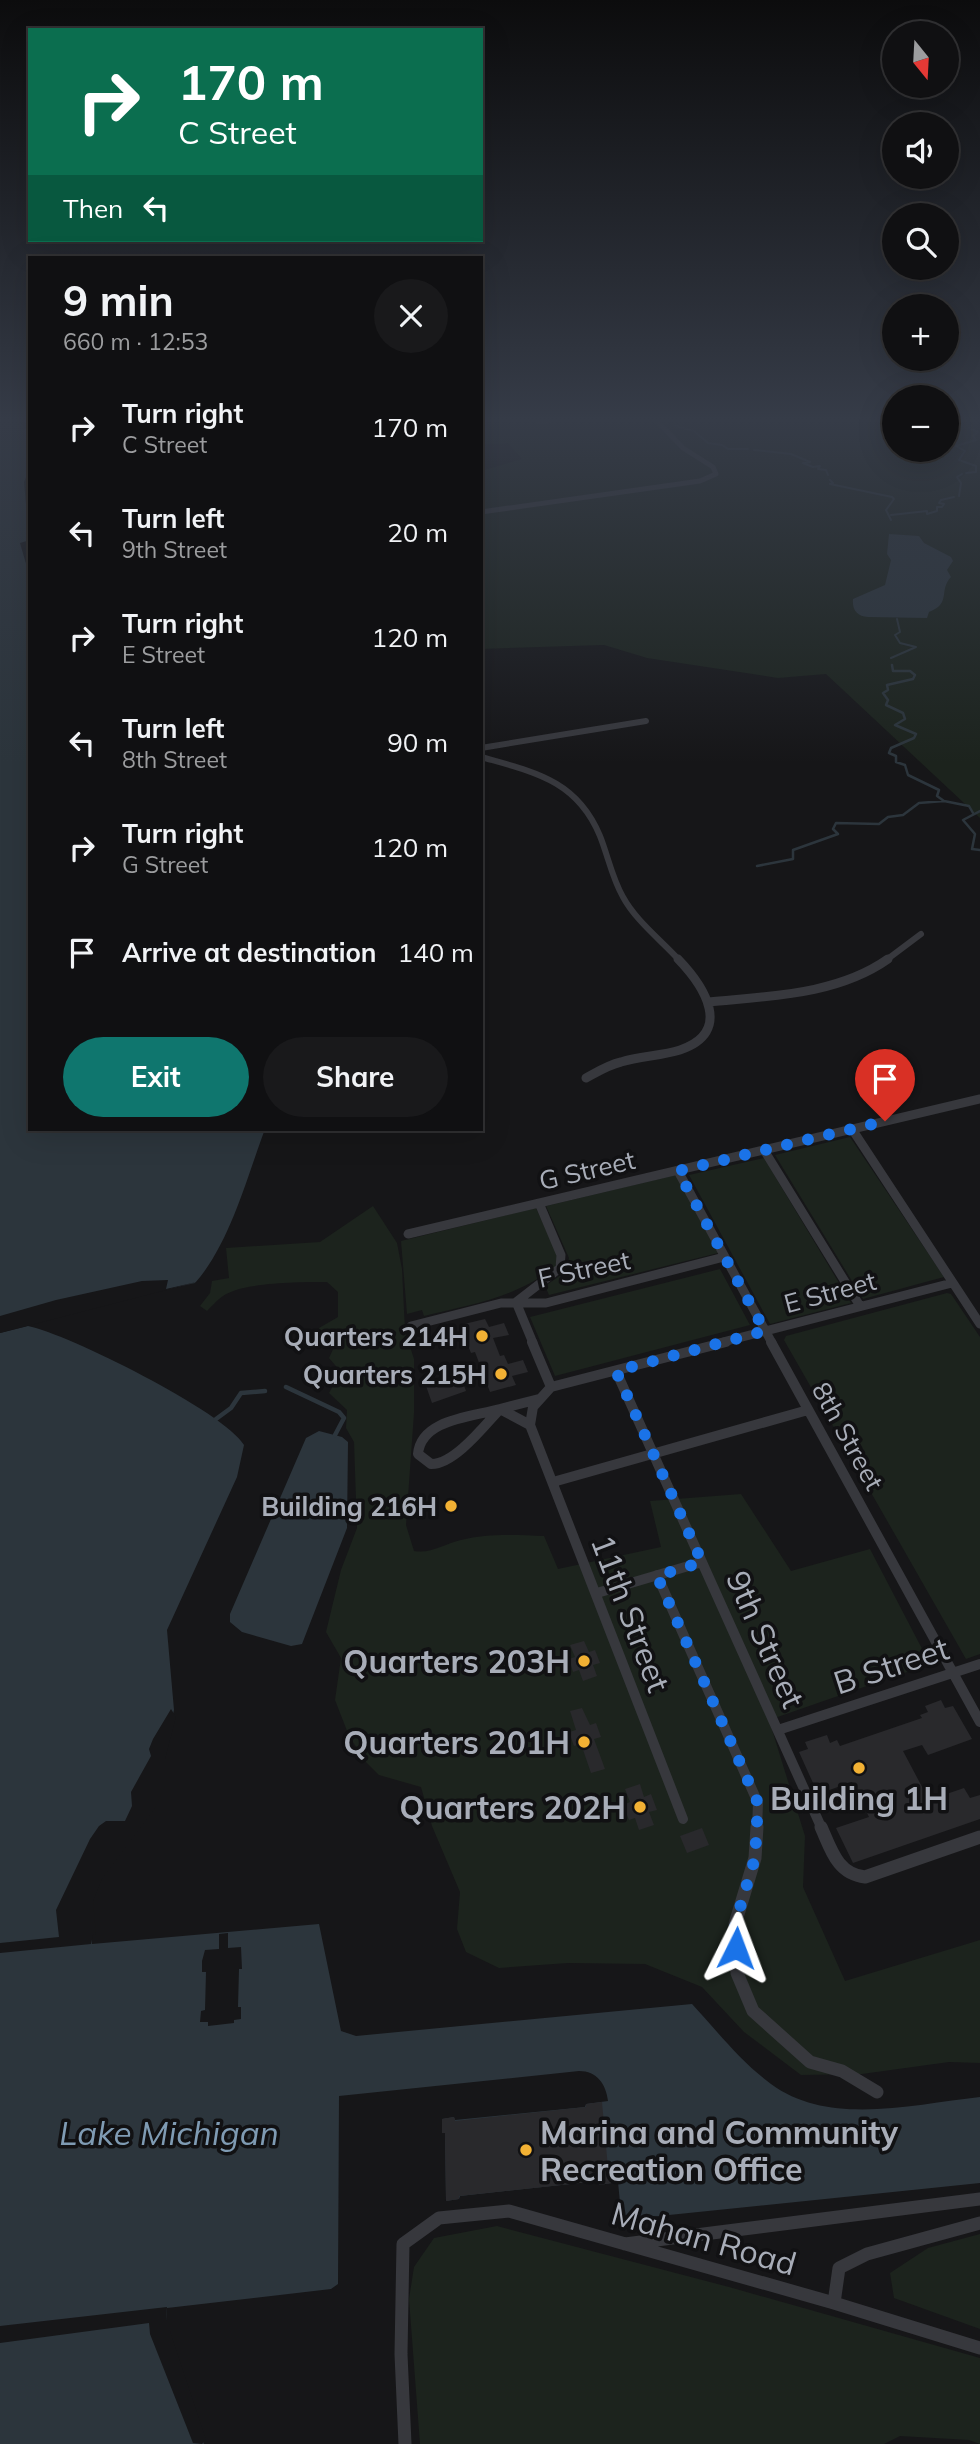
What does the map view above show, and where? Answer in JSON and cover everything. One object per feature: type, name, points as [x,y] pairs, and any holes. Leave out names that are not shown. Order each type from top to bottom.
[{"type":"street","points":[[483,748],[646,720]]},
{"type":"street","points":[[483,758],[545,777],[561,785],[580,801],[603,838],[623,898],[692,976],[712,1010],[710,1024],[704,1035],[693,1044],[664,1054],[616,1062],[586,1078]]},
{"type":"street","points":[[709,1002],[789,992],[851,979],[868,972],[921,934]]},
{"type":"street","name":"G Street","points":[[408,1234],[852,1129],[978,1102]]},
{"type":"street","points":[[852,1129],[980,1324]]},
{"type":"street","points":[[764,1150],[860,1306]]},
{"type":"street","name":"8th Street","points":[[678,1171],[980,1722]]},
{"type":"street","points":[[500,1409],[530,1425],[530,1414],[551,1387],[516,1302],[560,1268],[561,1255],[539,1203]]},
{"type":"street","name":"F Street","points":[[411,1326],[501,1303],[546,1303],[724,1257]]},
{"type":"street","name":"E Street","points":[[551,1387],[952,1283]]},
{"type":"street","name":"9th Street","points":[[616,1371],[838,1864],[858,1878],[870,1877],[980,1837]]},
{"type":"street","points":[[500,1409],[446,1461],[433,1464],[424,1461],[418,1454],[419,1441],[431,1428],[500,1409],[540,1399]]},
{"type":"street","points":[[553,1482],[808,1410]]},
{"type":"street","name":"11th Street","points":[[530,1425],[683,1819]]},
{"type":"street","points":[[597,1593],[702,1562]]},
{"type":"street","points":[[657,1576],[758,1803],[755,1858],[735,1924],[737,1973],[753,2011],[810,2062],[842,2071],[877,2092]]},
{"type":"street","name":"B Street","points":[[778,1730],[980,1664]]},
{"type":"street","points":[[620,2244],[980,2199]]},
{"type":"street","name":"Mahan Road","points":[[401,2354],[402,2244],[439,2218],[509,2211],[834,2303],[980,2348]]},
{"type":"street","points":[[834,2303],[839,2268],[867,2254],[980,2223]]},
{"type":"street","points":[[401,2354],[405,2444]]},
{"type":"shaded area","points":[[483,534],[980,534],[980,818],[826,674],[778,678],[647,658],[604,645],[483,649]]},
{"type":"shaded area","points":[[850,1137],[944,1277],[863,1299],[775,1155]]},
{"type":"shaded area","points":[[764,1158],[851,1303],[770,1324],[689,1175]]},
{"type":"shaded area","points":[[676,1175],[718,1253],[549,1295],[545,1286],[564,1273],[569,1258],[546,1206]]},
{"type":"shaded area","points":[[373,1206],[397,1243],[402,1269],[405,1331],[414,1359],[414,1413],[406,1525],[414,1551],[432,1550],[482,1536],[544,1536],[558,1569],[661,1547],[650,1501],[741,1494],[791,1571],[870,1549],[930,1664],[769,1720],[805,1836],[803,1887],[845,1981],[980,1940],[980,2063],[949,2062],[862,2074],[801,2075],[744,2032],[702,1987],[645,1964],[568,1963],[499,1968],[466,1952],[457,1929],[460,1892],[432,1826],[421,1787],[379,1775],[366,1762],[349,1736],[335,1700],[341,1658],[326,1632],[341,1570],[357,1528],[354,1442],[346,1428],[347,1410],[329,1393],[341,1372],[329,1358],[335,1345],[318,1338],[319,1328],[338,1317],[338,1292],[327,1282],[273,1284],[232,1291],[207,1311],[200,1306],[210,1293],[212,1281],[229,1278],[226,1248],[320,1242]]},
{"type":"shaded area","points":[[536,1208],[558,1256],[555,1267],[540,1278],[492,1299],[424,1316],[422,1310],[407,1314],[401,1241]]},
{"type":"shaded area","points":[[720,1269],[750,1325],[555,1376],[530,1317]]},
{"type":"shaded area","points":[[951,1294],[980,1337],[980,1654],[966,1659],[784,1340],[786,1336]]},
{"type":"shaded area","points":[[497,2226],[729,2287],[980,2358],[980,2444],[969,2440],[900,2436],[884,2444],[420,2444],[409,2299],[414,2267],[434,2238]]},
{"type":"shaded area","points":[[980,2234],[980,2329],[894,2298],[890,2273],[928,2248]]},
{"type":"water","points":[[0,534],[28,534],[28,541],[20,543],[28,571],[28,1131],[264,1131],[228,1230],[195,1283],[0,1327]]},
{"type":"water","points":[[890,534],[919,536],[924,543],[951,557],[953,561],[947,570],[951,577],[945,587],[943,601],[929,612],[927,618],[868,617],[858,614],[854,609],[853,599],[885,585],[891,560],[887,554]]},
{"type":"water","name":"Lake Michigan","points":[[28,1326],[76,1343],[144,1376],[208,1414],[231,1431],[244,1445],[237,1477],[167,1630],[174,1710],[168,1735],[89,1901],[92,1944],[319,1924],[341,2031],[356,2036],[692,2004],[750,2066],[771,2084],[794,2097],[845,2109],[873,2109],[980,2097],[980,2183],[630,2219],[621,2213],[618,2182],[599,2185],[598,2181],[460,2196],[459,2199],[446,2201],[445,2133],[442,2133],[442,2119],[585,2107],[586,2104],[608,2101],[600,2080],[591,2073],[579,2071],[339,2096],[338,2284],[331,2289],[167,2308],[166,2321],[204,2444],[0,2444],[0,1333]]},
{"type":"water","points":[[319,1431],[342,1437],[348,1442],[347,1528],[302,1644],[291,1646],[242,1632],[230,1622],[230,1614],[306,1438]]},
{"type":"pier","points":[[168,1280],[166,1289],[201,1281],[0,1333],[0,1316],[56,1300],[142,1281]]},
{"type":"pier","points":[[171,1709],[176,1717],[165,1759],[165,1786],[155,1808],[102,1879],[93,1901],[96,1934],[93,1935],[91,1944],[0,1953],[0,1943],[59,1937],[56,1910],[90,1839],[106,1821],[125,1821],[132,1806],[131,1792],[151,1756],[149,1749],[153,1739]]},
{"type":"pier","points":[[228,1933],[228,1948],[241,1947],[238,2007],[241,2007],[241,2019],[234,2020],[234,2023],[208,2026],[208,2022],[200,2022],[201,2011],[205,2010],[206,1972],[202,1972],[202,1961],[205,1950],[219,1949],[219,1934]]},
{"type":"pier","points":[[167,2307],[166,2321],[170,2321],[170,2331],[206,2440],[202,2444],[193,2443],[150,2334],[149,2323],[0,2343],[0,2326]]},
{"type":"building","points":[[485,1319],[489,1327],[504,1323],[509,1335],[493,1338],[500,1356],[504,1355],[508,1364],[523,1360],[528,1372],[512,1376],[516,1385],[490,1392],[475,1352],[471,1353],[460,1325]]},
{"type":"building","name":"Quarters 215H","points":[[460,1375],[466,1391],[432,1403],[426,1386]]},
{"type":"building","name":"Quarters 203H","points":[[584,1641],[589,1652],[595,1650],[600,1663],[593,1665],[597,1676],[583,1681],[579,1670],[573,1672],[569,1659],[575,1657],[570,1645]]},
{"type":"building","name":"Building 1H","points":[[941,1700],[945,1708],[953,1706],[972,1739],[928,1755],[922,1745],[903,1751],[929,1800],[964,1788],[970,1798],[980,1795],[980,1819],[853,1863],[836,1828],[869,1817],[852,1782],[818,1794],[799,1752],[808,1749],[805,1742],[827,1735],[830,1743],[837,1740],[840,1746],[922,1718],[920,1715],[928,1712],[925,1706]]},
{"type":"building","name":"Quarters 201H","points":[[582,1708],[590,1725],[596,1723],[601,1737],[594,1739],[605,1769],[591,1773],[581,1744],[574,1746],[569,1732],[576,1730],[570,1711]]},
{"type":"building","name":"Quarters 202H","points":[[640,1784],[644,1797],[651,1794],[657,1810],[649,1812],[654,1825],[639,1830],[635,1818],[629,1820],[623,1805],[630,1802],[625,1789]]},
{"type":"building","points":[[702,1828],[709,1845],[687,1853],[680,1836]]},
{"type":"building","name":"Marina and Community Recreation Office","points":[[602,2102],[608,2168],[612,2183],[599,2185],[599,2181],[459,2196],[459,2199],[446,2201],[445,2133],[442,2133],[442,2119],[454,2117],[455,2121],[586,2107],[586,2104]]},
{"type":"waterway","points":[[891,658],[916,647],[900,643],[895,635],[900,632],[897,619]]},
{"type":"waterway","points":[[892,665],[893,671],[910,671],[915,675],[913,679],[887,685],[888,690],[883,693],[888,700],[886,705],[903,713],[905,719],[895,725],[916,734],[914,738],[891,748],[889,753],[896,756],[896,762],[905,765],[908,775],[939,790],[937,796],[944,801]]},
{"type":"waterway","points":[[757,866],[793,859],[793,850],[838,834],[833,829],[836,823],[879,824],[888,817],[903,815],[919,803],[944,801]]},
{"type":"waterway","points":[[944,801],[969,806],[973,813]]},
{"type":"waterway","points":[[980,811],[963,820],[975,834],[972,849],[980,850]]},
{"type":"waterway","points":[[286,1387],[339,1412],[344,1418],[335,1435]]},
{"type":"waterway","points":[[216,1419],[231,1408],[241,1393],[265,1391]]},
{"type":"place","name":"Quarters 214H","points":[[482,1336]]},
{"type":"place","name":"Quarters 215H","points":[[501,1374]]},
{"type":"place","name":"Building 216H","points":[[451,1506]]},
{"type":"place","name":"Quarters 203H","points":[[584,1661]]},
{"type":"place","name":"Quarters 201H","points":[[584,1742]]},
{"type":"place","name":"Building 1H","points":[[859,1768]]},
{"type":"place","name":"Quarters 202H","points":[[640,1807]]},
{"type":"place","name":"Marina and Community Recreation Office","points":[[526,2150]]},
{"type":"route","points":[[736,1948],[735,1924],[755,1858],[758,1803],[657,1576],[702,1562],[616,1371],[765,1331],[678,1171],[885,1121]]}]
